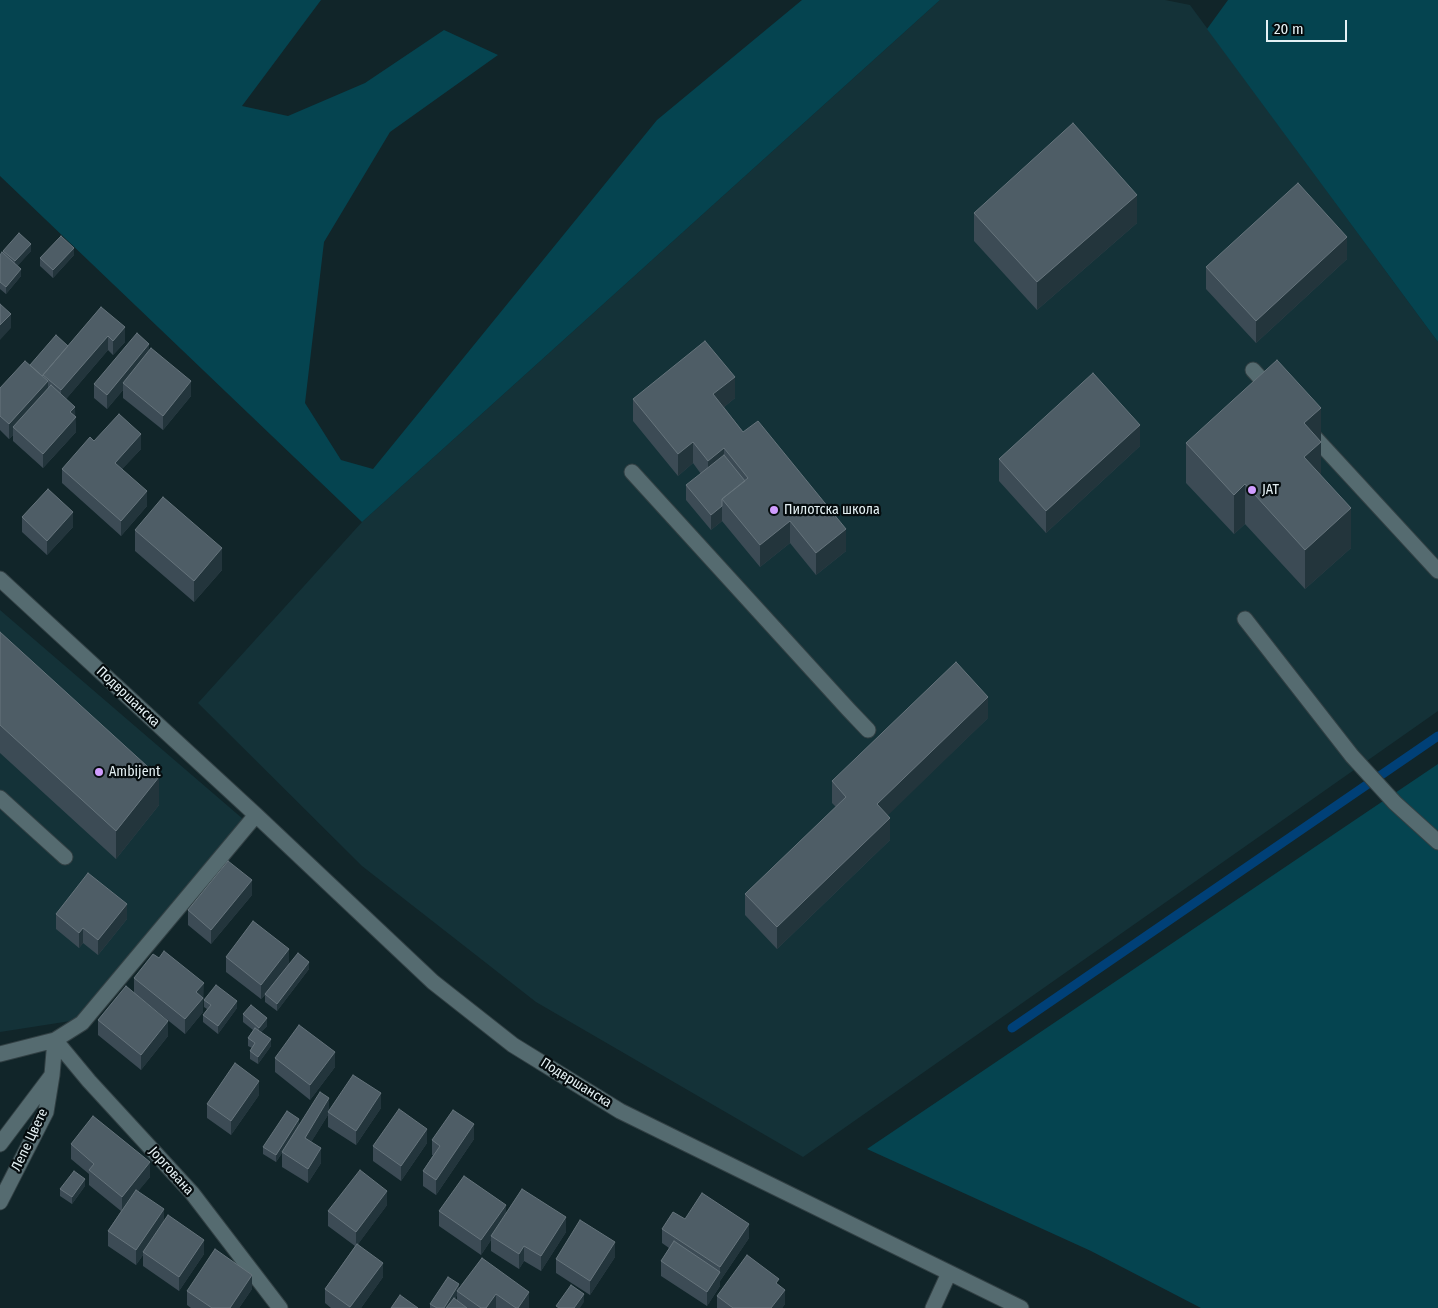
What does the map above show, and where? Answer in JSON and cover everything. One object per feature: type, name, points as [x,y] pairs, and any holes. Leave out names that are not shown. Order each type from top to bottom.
[{"type":"street","points":[[1253,370],[1280,399]]},
{"type":"street","points":[[1299,420],[1438,571]]},
{"type":"street","points":[[632,472],[868,730]]},
{"type":"street","name":"Подвршанска","points":[[0,579],[256,815],[433,982],[513,1045],[620,1111],[1021,1308]]},
{"type":"street","points":[[1245,619],[1352,756],[1395,803],[1438,842]]},
{"type":"street","points":[[0,798],[65,857]]},
{"type":"street","points":[[0,1054],[56,1040],[82,1023],[256,815]]},
{"type":"street","name":"Лепе Цвете","points":[[0,1202],[46,1112],[56,1040]]},
{"type":"street","name":"Јоргована","points":[[56,1040],[89,1081],[192,1193],[280,1308]]},
{"type":"street","points":[[0,1144],[52,1075]]},
{"type":"street","points":[[933,1308],[949,1273]]},
{"type":"shaded area","points":[[0,0],[321,0],[242,106],[288,116],[365,83],[444,30],[498,55],[390,132],[324,242],[305,403],[341,460],[373,469],[657,120],[802,0],[940,0],[362,522],[0,176]]},
{"type":"shaded area","points":[[940,0],[1165,0],[1190,5],[1438,342],[1438,711],[803,1157],[536,1002],[362,866],[198,703],[362,522]]},
{"type":"shaded area","points":[[1228,0],[1438,0],[1438,342],[1207,29]]},
{"type":"shaded area","points":[[0,610],[243,819],[77,1020],[0,1032]]},
{"type":"shaded area","points":[[1438,764],[1438,1308],[1201,1308],[1091,1251],[867,1149]]},
{"type":"building","points":[[1073,123],[1137,195],[1037,282],[974,213]]},
{"type":"building","points":[[1298,183],[1347,237],[1256,321],[1206,267]]},
{"type":"building","points":[[19,233],[31,244],[15,261],[3,251]]},
{"type":"building","points":[[61,236],[74,248],[53,270],[40,258]]},
{"type":"building","points":[[2,252],[21,269],[6,287],[0,282],[0,255]]},
{"type":"building","points":[[0,304],[11,314],[0,325]]},
{"type":"building","points":[[101,307],[125,327],[113,341],[108,336],[61,390],[43,375]]},
{"type":"building","points":[[137,333],[149,344],[107,395],[94,384]]},
{"type":"building","points":[[56,335],[68,346],[42,376],[30,365]]},
{"type":"building","points":[[705,341],[735,377],[713,394],[743,432],[758,421],[846,529],[816,553],[790,521],[760,545],[722,499],[748,478],[724,448],[708,461],[693,442],[678,454],[633,399]]},
{"type":"building","points":[[151,348],[191,381],[163,416],[123,383]]},
{"type":"building","points":[[1277,360],[1321,408],[1304,423],[1321,442],[1304,457],[1351,508],[1305,550],[1245,484],[1234,495],[1186,443]]},
{"type":"building","points":[[25,361],[48,381],[9,424],[0,416],[0,388]]},
{"type":"building","points":[[1093,373],[1140,425],[1046,511],[999,459]]},
{"type":"building","points":[[51,385],[75,407],[70,412],[76,417],[43,454],[13,427]]},
{"type":"building","points":[[119,414],[141,434],[115,463],[147,491],[121,521],[62,469],[90,437],[94,441]]},
{"type":"building","points":[[724,455],[745,481],[722,499],[722,506],[711,515],[686,485]]},
{"type":"building","points":[[48,489],[73,512],[47,541],[22,517]]},
{"type":"building","points":[[163,497],[222,548],[194,581],[135,530]]},
{"type":"building","points":[[0,632],[159,777],[116,831],[0,725]]},
{"type":"building","points":[[956,662],[988,697],[877,804],[890,818],[777,927],[745,894],[846,797],[832,781]]},
{"type":"building","points":[[228,861],[252,880],[211,930],[188,910]]},
{"type":"building","points":[[88,873],[127,904],[98,940],[83,928],[79,933],[56,914]]},
{"type":"building","points":[[253,921],[289,949],[261,985],[226,957]]},
{"type":"building","points":[[164,951],[204,983],[196,992],[203,998],[185,1019],[134,978],[153,954],[159,958]]},
{"type":"building","points":[[298,953],[309,962],[277,1004],[265,994]]},
{"type":"building","points":[[216,985],[237,1001],[218,1026],[203,1015],[211,1005],[204,1000]]},
{"type":"building","points":[[126,986],[168,1021],[141,1055],[98,1020]]},
{"type":"building","points":[[251,1005],[267,1018],[259,1028],[243,1014]]},
{"type":"building","points":[[299,1025],[335,1052],[310,1085],[275,1058]]},
{"type":"building","points":[[255,1028],[271,1039],[258,1057],[250,1051],[255,1043],[248,1038]]},
{"type":"building","points":[[235,1063],[259,1081],[231,1121],[207,1104]]},
{"type":"building","points":[[353,1075],[381,1093],[356,1131],[328,1112]]},
{"type":"building","points":[[320,1092],[329,1098],[305,1138],[321,1148],[308,1169],[282,1152]]},
{"type":"building","points":[[399,1109],[427,1129],[401,1166],[373,1146]]},
{"type":"building","points":[[453,1110],[474,1124],[436,1180],[423,1171],[440,1146],[432,1140]]},
{"type":"building","points":[[287,1111],[299,1119],[276,1155],[263,1147]]},
{"type":"building","points":[[93,1116],[150,1162],[122,1197],[89,1170],[94,1164],[71,1144]]},
{"type":"building","points":[[360,1170],[387,1191],[356,1232],[328,1211]]},
{"type":"building","points":[[74,1171],[85,1179],[72,1197],[60,1189]]},
{"type":"building","points":[[464,1176],[506,1205],[481,1240],[439,1211]]},
{"type":"building","points":[[522,1189],[566,1217],[541,1256],[524,1246],[519,1254],[491,1236]]},
{"type":"building","points":[[136,1190],[164,1209],[136,1250],[108,1231]]},
{"type":"building","points":[[702,1193],[749,1224],[720,1267],[662,1229],[673,1212],[685,1219]]},
{"type":"building","points":[[168,1215],[204,1240],[179,1277],[143,1252]]},
{"type":"building","points":[[580,1220],[615,1242],[590,1281],[556,1259]]},
{"type":"building","points":[[674,1241],[720,1272],[707,1292],[661,1261]]},
{"type":"building","points":[[357,1244],[383,1263],[350,1307],[325,1289]]},
{"type":"building","points":[[215,1249],[252,1275],[230,1308],[212,1308],[187,1291]]},
{"type":"building","points":[[747,1255],[779,1279],[776,1283],[785,1290],[771,1308],[733,1308],[717,1296]]},
{"type":"building","points":[[482,1258],[529,1292],[518,1308],[496,1294],[486,1308],[481,1308],[457,1291]]},
{"type":"building","points":[[448,1277],[459,1284],[444,1308],[437,1308],[430,1304]]},
{"type":"building","points":[[571,1285],[584,1294],[574,1308],[559,1308],[556,1306]]},
{"type":"building","points":[[400,1295],[418,1308],[391,1308]]},
{"type":"building","points":[[454,1298],[467,1308],[446,1308]]},
{"type":"waterway","points":[[1012,1028],[1438,736]]},
{"type":"place","name":"ЈАТ","points":[[1252,490]]},
{"type":"place","name":"Пилотска школа","points":[[774,510]]},
{"type":"place","name":"Ambijent","points":[[99,772]]}]
